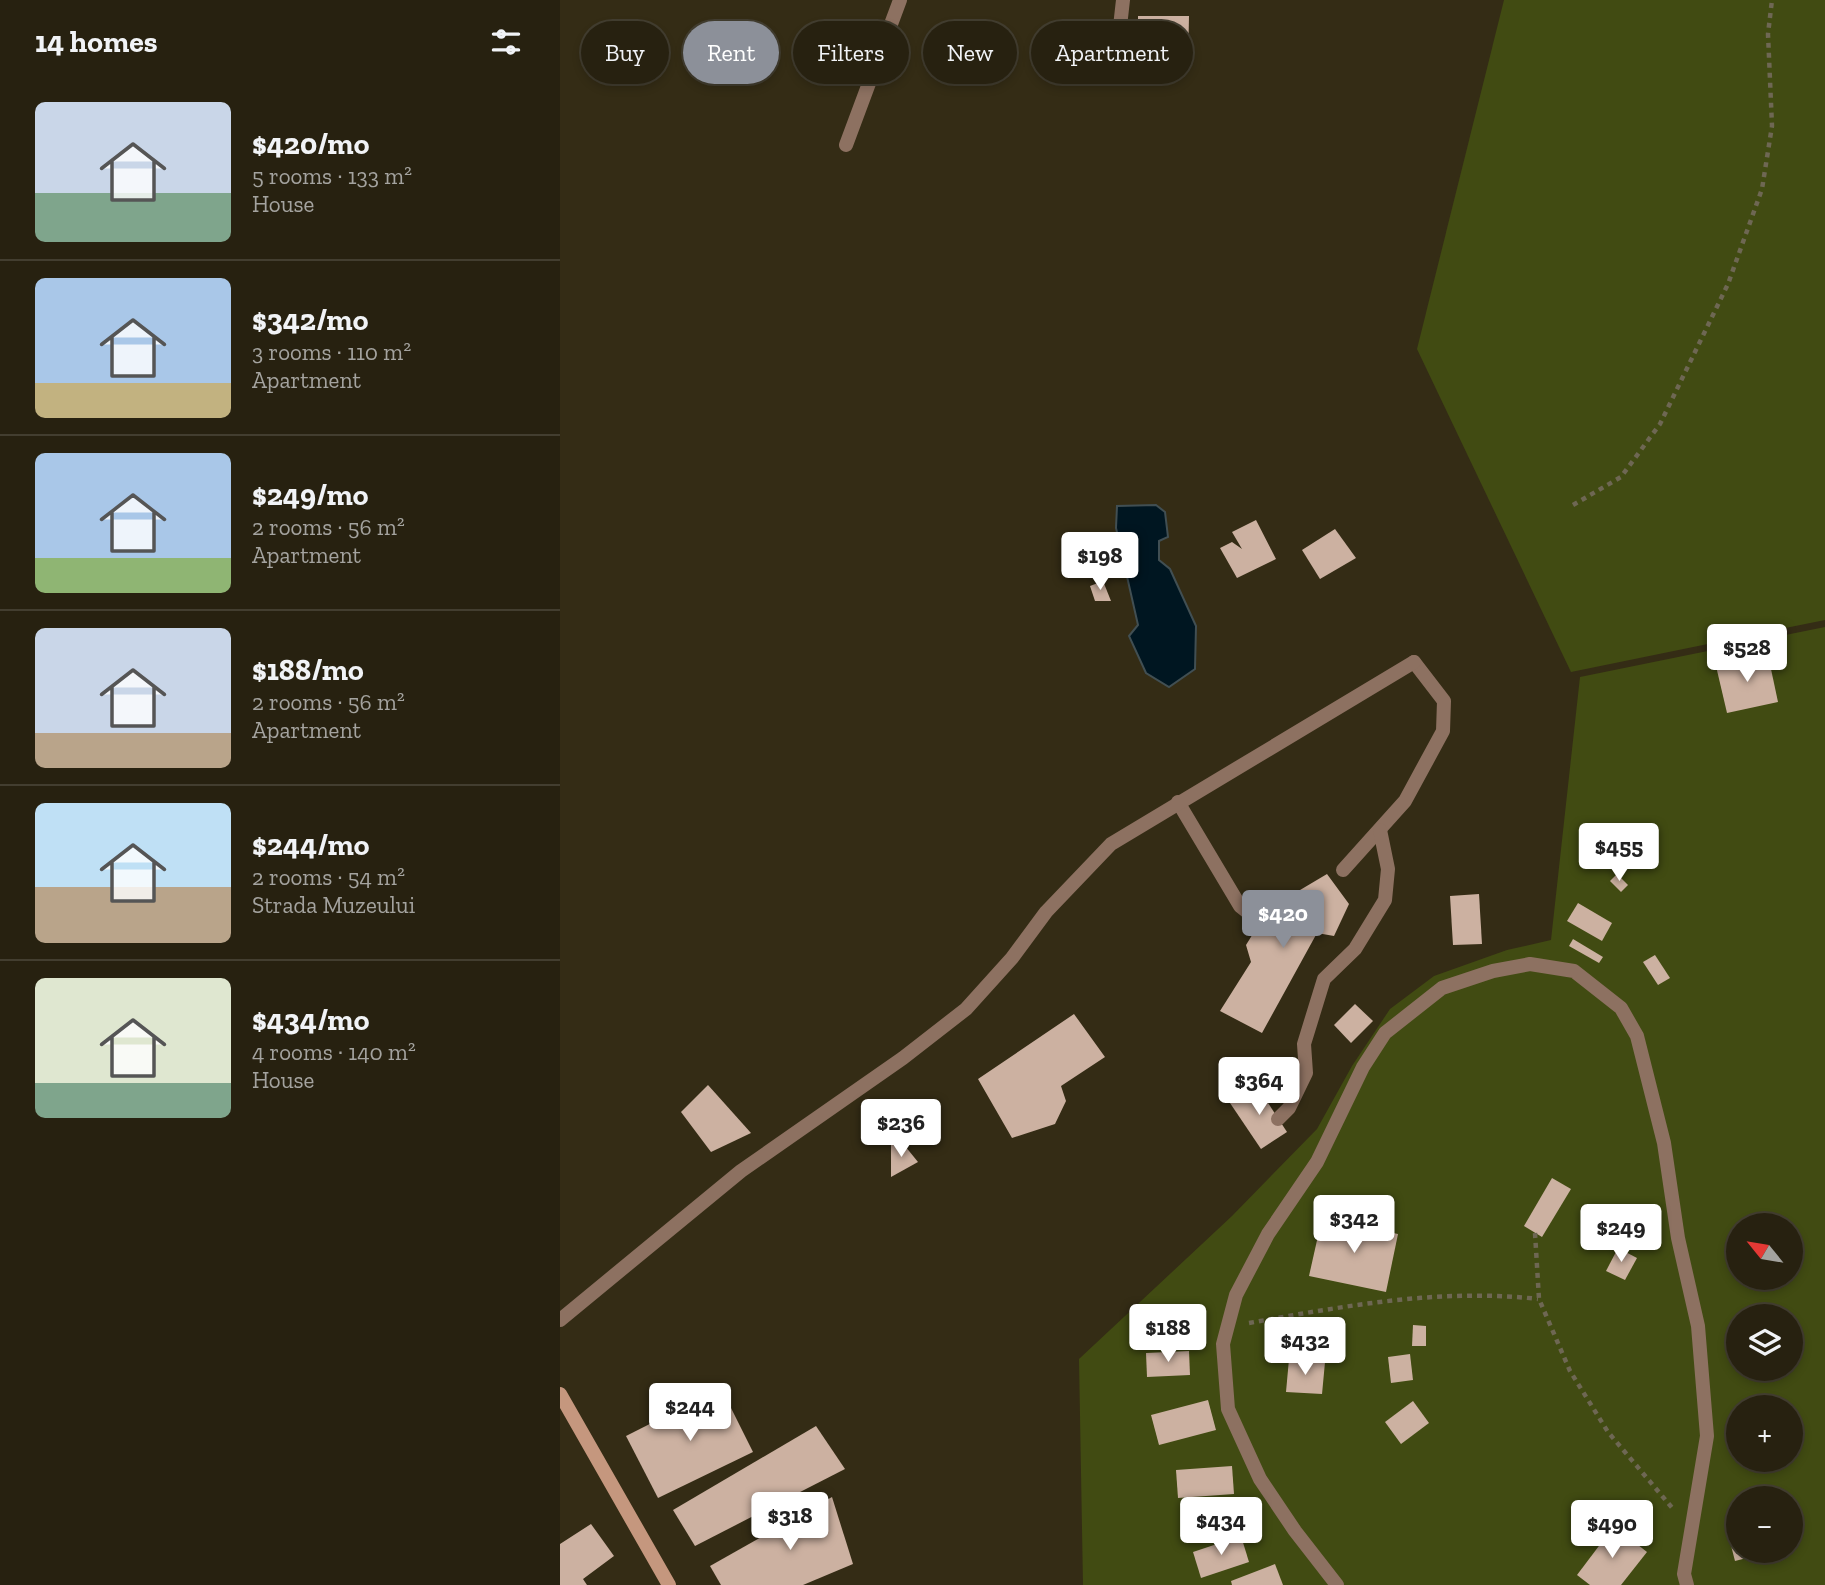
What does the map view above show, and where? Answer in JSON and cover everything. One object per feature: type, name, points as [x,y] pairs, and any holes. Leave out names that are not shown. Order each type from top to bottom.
[{"type":"street","points":[[846,145],[900,0]]},
{"type":"street","points":[[1121,21],[1123,0]]},
{"type":"street","points":[[560,1320],[741,1171],[903,1058],[966,1009],[1082,871],[1111,844],[1414,662],[1444,701],[1443,731],[1405,801],[1343,870]]},
{"type":"street","points":[[1178,802],[1240,905],[1260,922]]},
{"type":"street","points":[[1278,1119],[1289,1108],[1306,1073],[1304,1044],[1324,979],[1354,949],[1385,900],[1388,869],[1380,830]]},
{"type":"street","points":[[1337,1585],[1295,1531],[1245,1451],[1228,1409],[1223,1344],[1236,1295],[1268,1234],[1317,1163],[1363,1067],[1385,1033],[1442,988],[1493,971],[1530,964],[1574,971],[1621,1008],[1637,1036],[1664,1143],[1678,1238],[1698,1326],[1707,1436],[1684,1574],[1687,1585]]},
{"type":"street","points":[[560,1394],[669,1585]]},
{"type":"path","points":[[1573,505],[1621,477],[1660,424],[1728,285],[1762,188],[1772,125],[1768,34],[1772,0]]},
{"type":"path","points":[[1535,1233],[1539,1299],[1570,1371],[1608,1432],[1692,1532]]},
{"type":"path","points":[[1227,1326],[1412,1296],[1507,1295],[1539,1299]]},
{"type":"green space","points":[[1504,0],[1825,0],[1825,620],[1571,672],[1417,349]]},
{"type":"green space","points":[[1825,627],[1825,1585],[1083,1585],[1079,1359],[1232,1216],[1317,1129],[1352,1066],[1390,1009],[1434,976],[1507,950],[1551,940],[1580,677]]},
{"type":"water","points":[[1156,505],[1165,512],[1168,537],[1159,541],[1159,560],[1170,569],[1196,626],[1195,669],[1169,687],[1146,673],[1129,636],[1138,625],[1116,528],[1117,506]]},
{"type":"building","points":[[1138,16],[1189,16],[1189,21],[1138,21]]},
{"type":"building","points":[[1256,520],[1276,559],[1237,578],[1220,548],[1232,542],[1242,549],[1232,532]]},
{"type":"building","points":[[1335,529],[1356,558],[1320,579],[1302,550]]},
{"type":"building","points":[[1103,581],[1111,601],[1095,601],[1090,586]]},
{"type":"building","points":[[1768,655],[1778,702],[1727,713],[1716,666]]},
{"type":"building","points":[[1327,874],[1349,904],[1334,936],[1317,933],[1262,1033],[1220,1011],[1251,962],[1246,945],[1267,911],[1278,915],[1295,893]]},
{"type":"building","points":[[1617,874],[1628,885],[1621,892],[1610,881]]},
{"type":"building","points":[[1479,894],[1482,944],[1453,945],[1450,896]]},
{"type":"building","points":[[1578,903],[1612,923],[1602,941],[1567,921]]},
{"type":"building","points":[[1573,939],[1603,957],[1599,963],[1569,946]]},
{"type":"building","points":[[1655,955],[1670,978],[1658,985],[1643,962]]},
{"type":"building","points":[[1355,1004],[1373,1021],[1351,1043],[1334,1025]]},
{"type":"building","points":[[1074,1014],[1105,1057],[1061,1086],[1066,1101],[1055,1124],[1012,1138],[978,1079]]},
{"type":"building","points":[[708,1085],[751,1133],[711,1152],[681,1112]]},
{"type":"building","points":[[1257,1086],[1287,1132],[1261,1149],[1230,1103]]},
{"type":"building","points":[[891,1144],[905,1146],[918,1162],[891,1177]]},
{"type":"building","points":[[1552,1178],[1571,1189],[1542,1237],[1524,1226]]},
{"type":"building","points":[[1322,1218],[1398,1234],[1386,1292],[1309,1276]]},
{"type":"building","points":[[1618,1248],[1637,1258],[1625,1280],[1606,1271]]},
{"type":"building","points":[[1413,1325],[1426,1326],[1426,1346],[1412,1346]]},
{"type":"building","points":[[1189,1351],[1190,1375],[1147,1377],[1146,1353]]},
{"type":"building","points":[[1410,1354],[1413,1380],[1391,1383],[1388,1357]]},
{"type":"building","points":[[1289,1359],[1325,1362],[1322,1394],[1286,1392]]},
{"type":"building","points":[[721,1388],[753,1452],[658,1498],[626,1436]]},
{"type":"building","points":[[1208,1400],[1216,1430],[1159,1445],[1151,1415]]},
{"type":"building","points":[[1413,1401],[1429,1423],[1401,1444],[1385,1422]]},
{"type":"building","points":[[816,1426],[845,1469],[695,1546],[673,1510]]},
{"type":"building","points":[[1232,1466],[1234,1494],[1178,1498],[1176,1470]]},
{"type":"building","points":[[832,1497],[853,1564],[803,1585],[721,1585],[710,1566]]},
{"type":"building","points":[[591,1524],[614,1556],[583,1579],[587,1585],[560,1585],[560,1544]]},
{"type":"building","points":[[1614,1526],[1647,1552],[1621,1585],[1590,1585],[1577,1575]]},
{"type":"building","points":[[1241,1536],[1249,1562],[1201,1578],[1193,1552]]},
{"type":"building","points":[[1275,1564],[1283,1585],[1232,1585],[1231,1581]]}]
